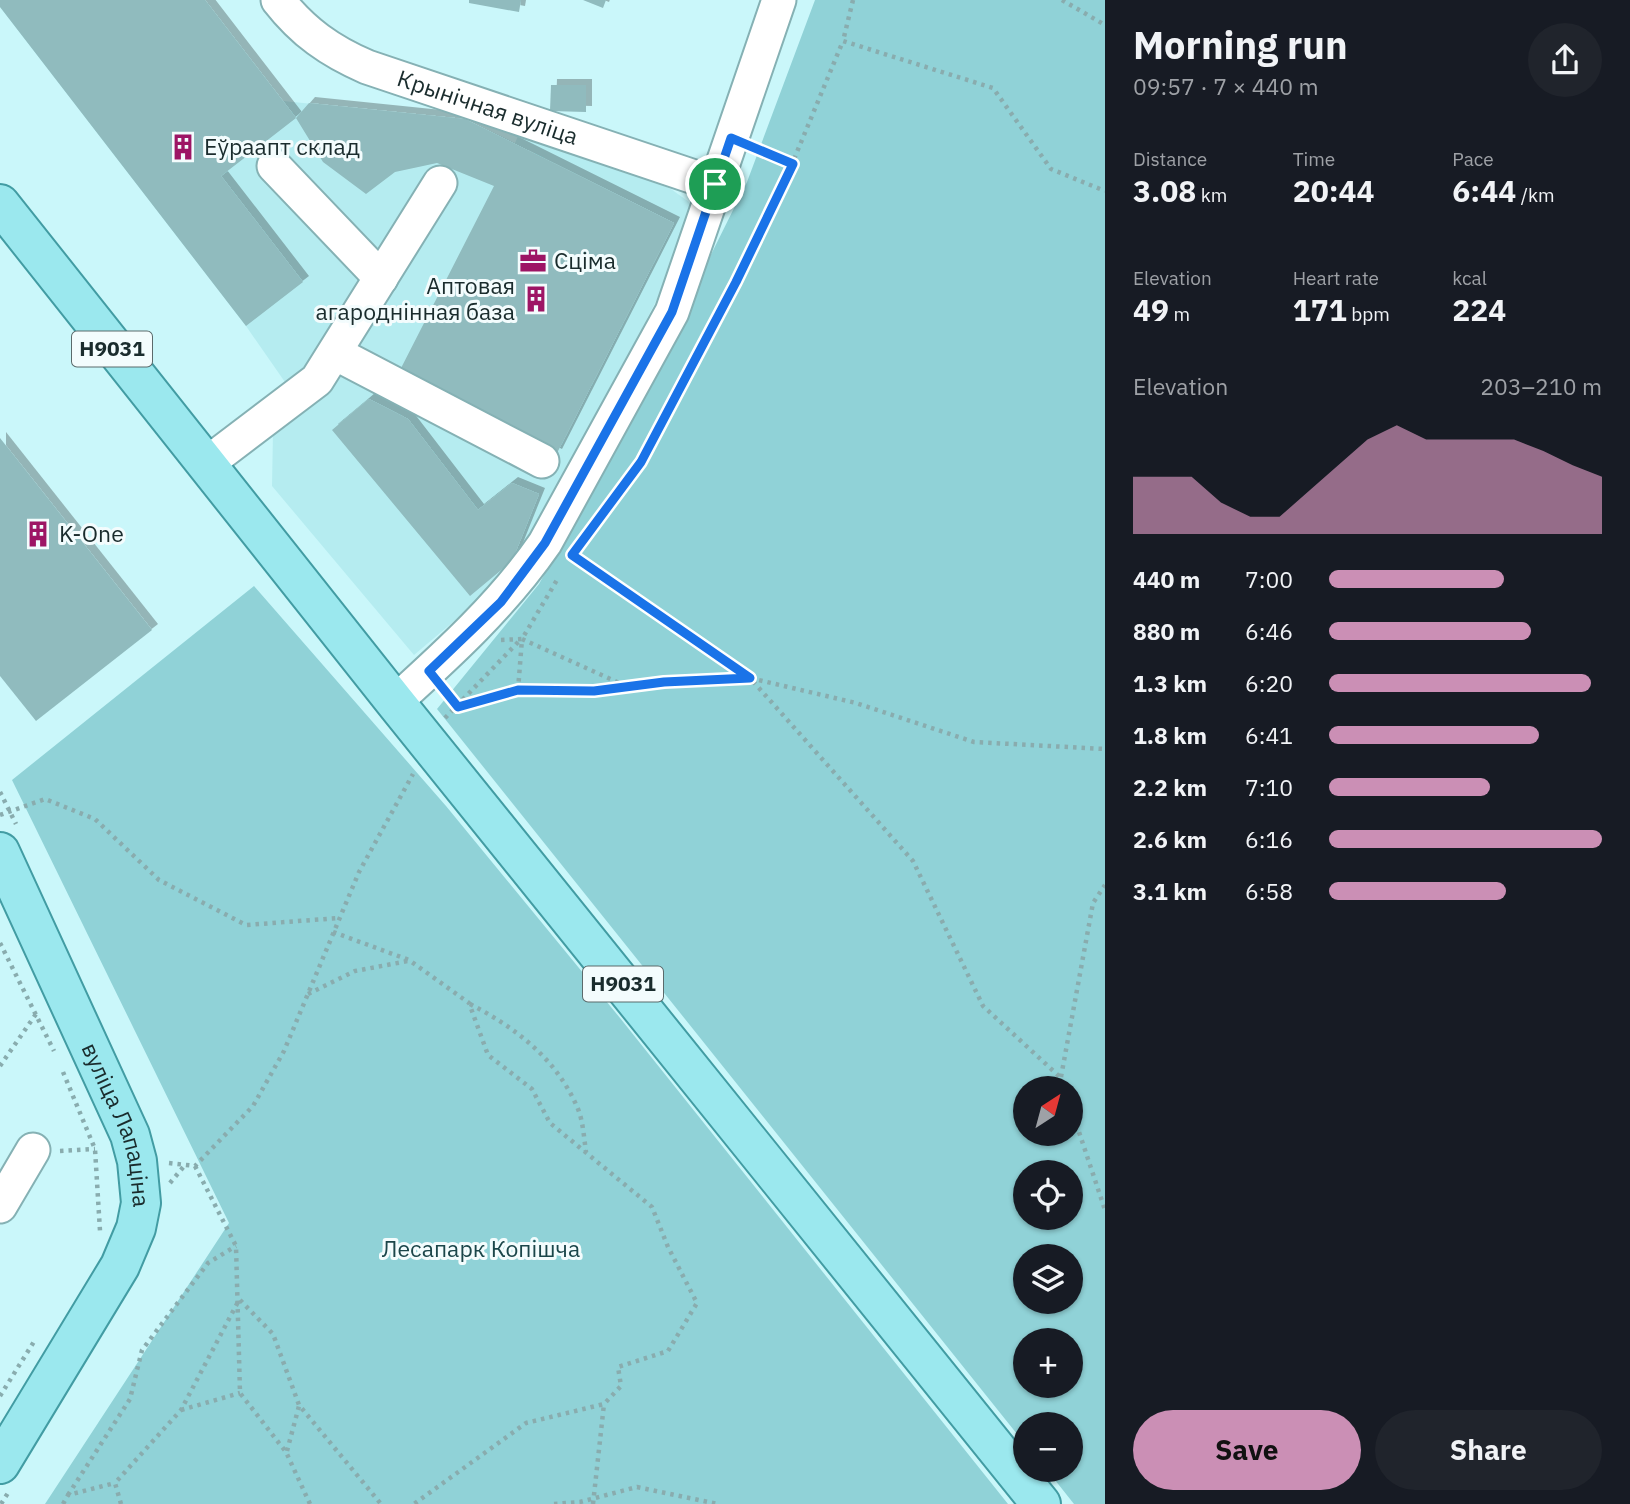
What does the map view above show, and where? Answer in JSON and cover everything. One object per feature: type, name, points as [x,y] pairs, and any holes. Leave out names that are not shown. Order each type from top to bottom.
[{"type":"main road","name":"Н9031","points":[[7,216],[1041,1504]]},
{"type":"main road","name":"вуліца Лапаціна","points":[[0,852],[130,1135],[137,1161],[141,1203],[136,1228],[120,1266],[0,1464]]},
{"type":"street","name":"Крынічная вуліца","points":[[278,0],[295,22],[315,39],[367,67],[715,184]]},
{"type":"street","points":[[395,702],[501,602],[545,543],[672,312],[779,0]]},
{"type":"street","points":[[274,166],[381,278]]},
{"type":"street","points":[[205,465],[317,380],[440,183]]},
{"type":"street","points":[[335,353],[542,461]]},
{"type":"street","points":[[0,1206],[33,1150]]},
{"type":"path","points":[[565,567],[641,462],[736,282],[793,164],[843,41],[853,0]]},
{"type":"path","points":[[1062,0],[1105,25]]},
{"type":"path","points":[[843,41],[993,88],[1051,169],[1105,191]]},
{"type":"path","points":[[731,138],[793,164]]},
{"type":"path","points":[[572,555],[750,678],[913,861],[983,1006],[1059,1076]]},
{"type":"path","points":[[458,707],[522,639],[558,579]]},
{"type":"path","points":[[518,690],[522,639]]},
{"type":"path","points":[[459,642],[522,639],[628,687]]},
{"type":"path","points":[[429,671],[458,707]]},
{"type":"path","points":[[458,707],[518,690],[594,691],[750,678],[856,702],[974,742],[1105,749]]},
{"type":"path","points":[[195,1166],[253,1106],[284,1051],[359,872],[429,744]]},
{"type":"path","points":[[0,792],[10,810]]},
{"type":"path","points":[[0,816],[45,799],[95,820],[159,880],[246,925],[339,918]]},
{"type":"path","points":[[1061,1076],[1093,903],[1105,885]]},
{"type":"path","points":[[334,932],[409,960],[469,1003],[511,1025],[550,1063],[578,1109],[587,1153]]},
{"type":"path","points":[[0,943],[56,1056]]},
{"type":"path","points":[[307,994],[355,971],[409,960]]},
{"type":"path","points":[[414,1504],[526,1423],[604,1404],[621,1386],[618,1367],[668,1351],[697,1303],[668,1247],[652,1207],[550,1123],[532,1089],[488,1055],[469,1003]]},
{"type":"path","points":[[0,1066],[36,1014]]},
{"type":"path","points":[[61,1066],[95,1149],[100,1235]]},
{"type":"path","points":[[1083,1144],[1105,1210]]},
{"type":"path","points":[[169,1163],[195,1166]]},
{"type":"path","points":[[166,1188],[185,1165]]},
{"type":"path","points":[[195,1166],[236,1246],[240,1300],[240,1392],[286,1452],[310,1504]]},
{"type":"path","points":[[63,1504],[130,1399],[142,1350],[208,1263],[236,1246]]},
{"type":"path","points":[[240,1300],[273,1334],[299,1405],[381,1504]]},
{"type":"path","points":[[68,1495],[114,1483],[181,1410],[240,1300]]},
{"type":"path","points":[[0,1396],[36,1339]]},
{"type":"path","points":[[181,1410],[240,1392]]},
{"type":"path","points":[[593,1504],[604,1404]]},
{"type":"path","points":[[286,1452],[299,1405]]},
{"type":"path","points":[[114,1483],[121,1504]]},
{"type":"path","points":[[554,1504],[595,1498],[637,1487],[718,1504]]},
{"type":"shaded area","points":[[0,0],[205,0],[283,101],[465,119],[515,143],[522,127],[671,189],[689,202],[696,222],[524,562],[414,655],[272,486],[273,432],[303,408],[246,326],[0,7]]},
{"type":"green space","points":[[815,0],[1105,0],[1105,1504],[1074,1504],[1057,1482],[1083,1482],[1083,1412],[1013,1412],[1013,1429],[437,709],[539,584],[619,440],[747,182]]},
{"type":"green space","name":"Лесапарк Копішча","points":[[254,586],[446,806],[620,1018],[1008,1504],[45,1504],[229,1223],[12,780]]},
{"type":"building","name":"Еўраапт склад","points":[[0,0],[205,0],[296,118],[221,176],[303,282],[246,326],[0,7]]},
{"type":"building","points":[[469,0],[521,0],[519,12],[469,3]]},
{"type":"building","points":[[583,0],[606,0],[603,8]]},
{"type":"building","points":[[551,85],[586,85],[586,112],[550,111]]},
{"type":"building","name":"Аптовая агароднінная база","points":[[309,103],[465,119],[674,223],[556,455],[398,374],[494,186],[437,163],[395,172],[366,194],[323,162],[296,118]]},
{"type":"building","points":[[369,399],[408,419],[478,510],[512,483],[539,494],[512,561],[470,596],[332,430]]},
{"type":"building","name":"K-One","points":[[0,438],[152,630],[36,721],[0,676]]},
{"type":"place","name":"Еўраапт склад","points":[[183,147]]},
{"type":"place","name":"Сціма","points":[[533,261]]},
{"type":"place","name":"Аптовая агароднінная база","points":[[536,299]]},
{"type":"place","name":"K-One","points":[[38,534]]},
{"type":"route","points":[[731,138],[793,164],[736,282],[641,462],[572,555],[750,678],[664,682],[594,691],[518,690],[458,707],[429,671],[501,602],[545,543],[672,312],[697,246],[715,184],[731,138]]}]
